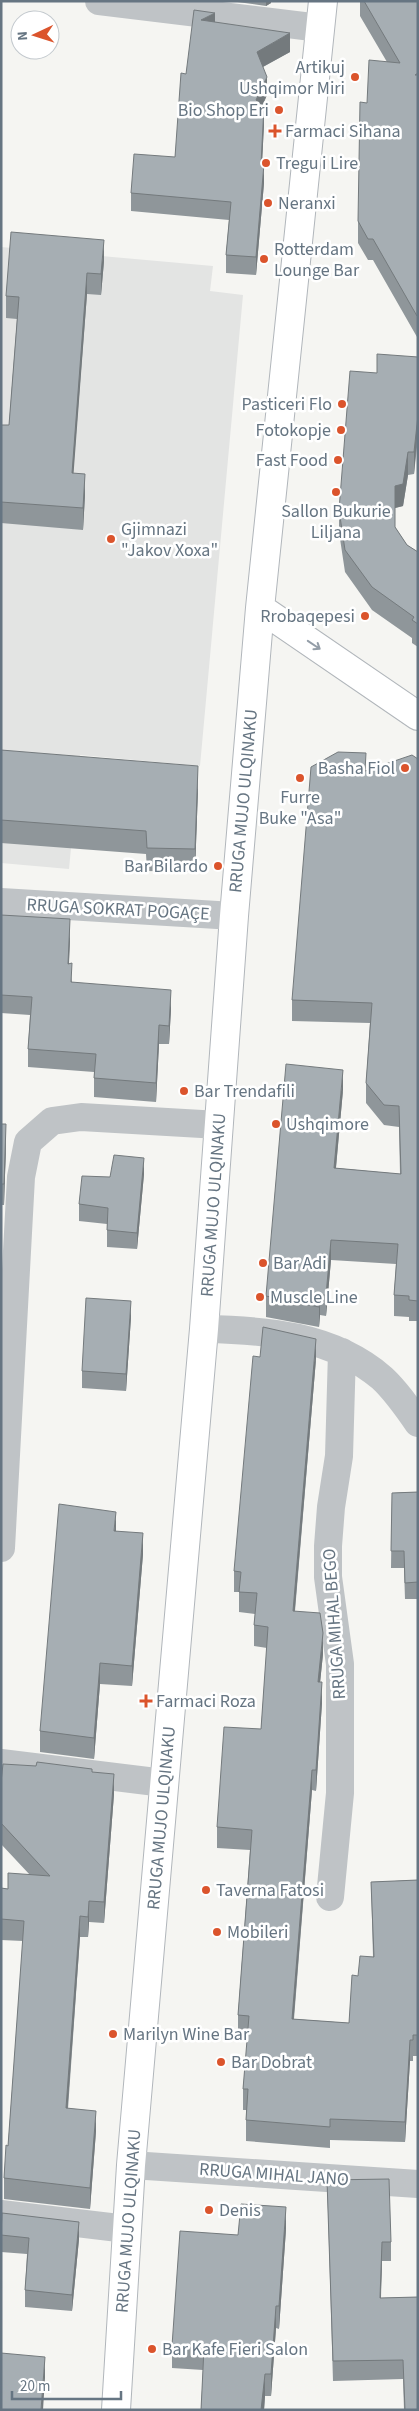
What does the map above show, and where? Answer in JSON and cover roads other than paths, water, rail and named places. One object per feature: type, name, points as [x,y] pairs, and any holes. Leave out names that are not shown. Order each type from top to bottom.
[{"type":"main road","name":"RRUGA MUJO ULQINAKU","points":[[116,2410],[131,2165],[204,1329],[234,916],[260,608],[321,14]]},
{"type":"main road","points":[[260,608],[418,716]]},
{"type":"street","points":[[99,1],[321,14]]},
{"type":"street","name":"RRUGA SOKRAT POGAÇE","points":[[1,902],[234,916]]},
{"type":"street","points":[[1,1548],[3,1478],[21,1177],[28,1142],[52,1121],[81,1117],[219,1125]]},
{"type":"street","points":[[204,1329],[255,1330],[317,1342],[342,1352],[358,1360],[382,1379],[402,1400],[418,1423]]},
{"type":"street","name":"RRUGA MIHAL BEGO","points":[[330,1897],[340,1793],[340,1664],[328,1577],[328,1546],[331,1507],[339,1456],[342,1352]]},
{"type":"street","points":[[1,1763],[164,1783]]},
{"type":"street","name":"RRUGA MIHAL JANO","points":[[131,2165],[418,2184]]},
{"type":"street","points":[[1,2214],[127,2229]]},
{"type":"place","name":"Artikuj Ushqimor Miri","points":[[355,77]]},
{"type":"place","name":"Bio Shop Eri","points":[[279,110]]},
{"type":"place","name":"Farmaci Sihana","points":[[275,131]]},
{"type":"place","name":"Tregu i Lire","points":[[266,163]]},
{"type":"place","name":"Neranxi","points":[[268,203]]},
{"type":"place","name":"Rotterdam Lounge Bar","points":[[264,259]]},
{"type":"place","name":"Pasticeri Flo","points":[[342,404]]},
{"type":"place","name":"Fotokopje","points":[[341,430]]},
{"type":"place","name":"Fast Food","points":[[338,460]]},
{"type":"place","name":"Sallon Bukurie Liljana","points":[[336,492]]},
{"type":"place","name":"Gjimnazi \"Jakov Xoxa\"","points":[[111,539]]},
{"type":"place","name":"Rrobaqepesi","points":[[365,616]]},
{"type":"place","name":"Basha Fiol","points":[[405,768]]},
{"type":"place","name":"Furre Buke \"Asa\"","points":[[300,778]]},
{"type":"place","name":"Bar Bilardo","points":[[218,866]]},
{"type":"place","name":"Bar Trendafili","points":[[184,1091]]},
{"type":"place","name":"Ushqimore","points":[[276,1124]]},
{"type":"place","name":"Bar Adi","points":[[263,1263]]},
{"type":"place","name":"Muscle Line","points":[[260,1297]]},
{"type":"place","name":"Farmaci Roza","points":[[146,1701]]},
{"type":"place","name":"Taverna Fatosi","points":[[206,1890]]},
{"type":"place","name":"Mobileri","points":[[217,1932]]},
{"type":"place","name":"Marilyn Wine Bar","points":[[113,2034]]},
{"type":"place","name":"Bar Dobrat","points":[[221,2062]]},
{"type":"place","name":"Denis","points":[[209,2210]]},
{"type":"place","name":"Bar Kafe Fieri Salon","points":[[152,2349]]}]
